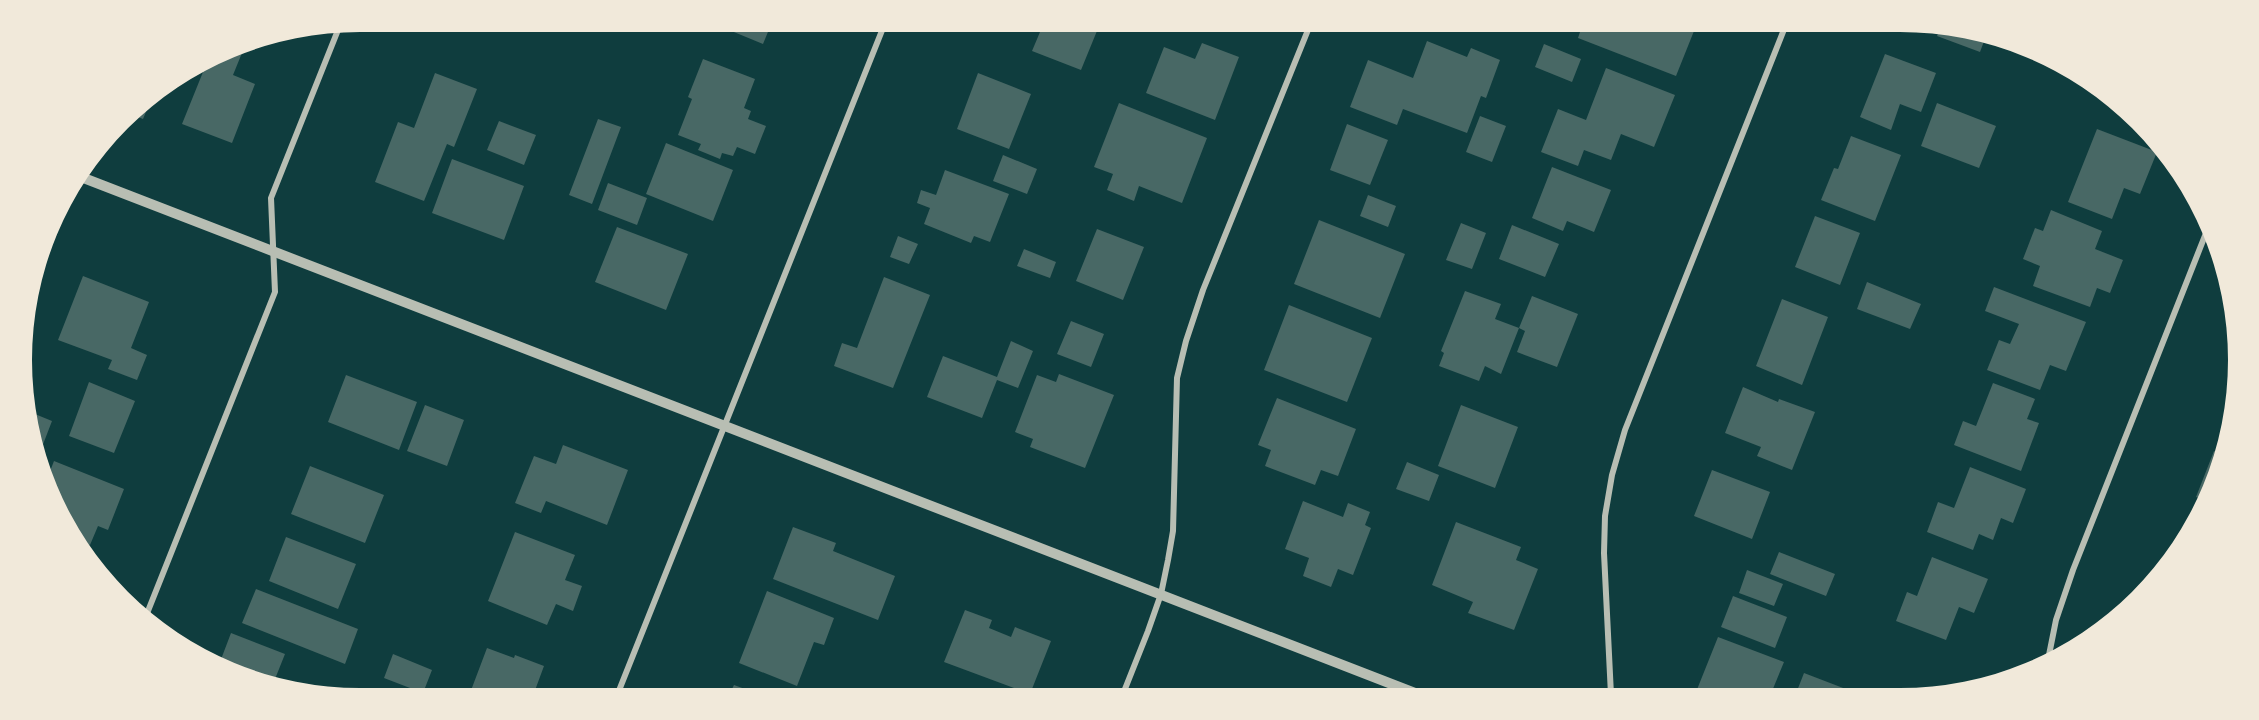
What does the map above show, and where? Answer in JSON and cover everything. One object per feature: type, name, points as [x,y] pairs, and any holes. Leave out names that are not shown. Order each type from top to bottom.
[{"type":"street","points":[[148,611],[275,292],[271,198],[337,32]]},
{"type":"street","points":[[620,688],[881,32]]},
{"type":"street","points":[[1125,688],[1161,594],[1173,531],[1177,378],[1186,341],[1207,279],[1307,32]]},
{"type":"street","points":[[1611,688],[1604,553],[1605,516],[1612,475],[1625,430],[1783,32]]},
{"type":"street","points":[[86,179],[1402,688]]},
{"type":"street","points":[[2049,652],[2056,620],[2073,570],[2204,239]]},
{"type":"building","points":[[734,32],[768,32],[763,44]]},
{"type":"building","points":[[1040,32],[1097,32],[1081,70],[1032,51]]},
{"type":"building","points":[[1580,32],[1694,32],[1676,76],[1578,38]]},
{"type":"building","points":[[1938,34],[1942,34],[1983,43],[1980,52],[1937,36]]},
{"type":"building","points":[[1427,41],[1467,57],[1471,48],[1500,60],[1486,98],[1481,96],[1467,133],[1403,109],[1397,125],[1350,107],[1368,60],[1413,78]]},
{"type":"building","points":[[1202,43],[1239,57],[1215,120],[1146,93],[1164,47],[1195,59]]},
{"type":"building","points":[[1544,44],[1581,59],[1572,82],[1535,67]]},
{"type":"building","points":[[242,54],[233,75],[255,84],[232,143],[182,124],[203,72]]},
{"type":"building","points":[[1885,54],[1936,73],[1921,112],[1900,104],[1891,130],[1860,117]]},
{"type":"building","points":[[703,59],[755,79],[744,108],[751,111],[748,119],[766,126],[755,154],[737,147],[733,156],[722,153],[720,159],[698,150],[701,144],[678,135],[692,99],[688,97]]},
{"type":"building","points":[[1606,68],[1675,95],[1654,147],[1621,134],[1611,160],[1584,150],[1578,166],[1541,152],[1558,109],[1586,120]]},
{"type":"building","points":[[435,73],[477,89],[454,147],[447,144],[424,201],[375,182],[398,122],[414,128]]},
{"type":"building","points":[[978,73],[1031,94],[1009,149],[957,129]]},
{"type":"building","points":[[1119,103],[1207,138],[1182,203],[1139,186],[1134,201],[1107,190],[1113,174],[1094,167]]},
{"type":"building","points":[[1937,103],[1996,126],[1979,168],[1921,146]]},
{"type":"building","points":[[147,110],[143,119],[139,117]]},
{"type":"building","points":[[1480,116],[1506,126],[1492,162],[1466,152]]},
{"type":"building","points":[[598,119],[621,127],[592,204],[569,195]]},
{"type":"building","points":[[499,121],[536,135],[524,165],[487,150]]},
{"type":"building","points":[[1347,124],[1388,140],[1370,185],[1330,170]]},
{"type":"building","points":[[2097,129],[2152,150],[2156,155],[2140,194],[2124,188],[2112,219],[2068,202]]},
{"type":"building","points":[[1851,136],[1901,155],[1875,221],[1821,200],[1834,168],[1838,169]]},
{"type":"building","points":[[666,143],[733,170],[713,221],[646,194]]},
{"type":"building","points":[[1003,155],[1037,169],[1027,194],[993,181]]},
{"type":"building","points":[[452,159],[524,186],[504,240],[432,213]]},
{"type":"building","points":[[1552,167],[1611,190],[1594,232],[1567,221],[1563,231],[1532,218]]},
{"type":"building","points":[[945,170],[1009,194],[990,242],[974,236],[971,243],[924,224],[930,208],[917,203],[921,190],[936,195]]},
{"type":"building","points":[[608,183],[647,198],[637,225],[598,210]]},
{"type":"building","points":[[1368,195],[1396,206],[1388,227],[1360,216]]},
{"type":"building","points":[[2051,210],[2102,231],[2095,249],[2123,260],[2110,293],[2097,288],[2090,307],[2033,286],[2040,266],[2023,259],[2035,228],[2043,231]]},
{"type":"building","points":[[1815,216],[1860,233],[1840,285],[1795,267]]},
{"type":"building","points":[[1319,220],[1405,254],[1380,318],[1294,284]]},
{"type":"building","points":[[1461,223],[1486,233],[1472,269],[1446,260]]},
{"type":"building","points":[[1512,225],[1559,244],[1545,277],[1499,259]]},
{"type":"building","points":[[617,227],[688,254],[666,310],[595,282]]},
{"type":"building","points":[[1097,229],[1144,247],[1123,300],[1076,281]]},
{"type":"building","points":[[898,236],[918,244],[909,264],[890,257]]},
{"type":"building","points":[[1024,249],[1056,262],[1050,278],[1017,266]]},
{"type":"building","points":[[83,276],[149,302],[131,348],[147,355],[137,380],[108,369],[112,360],[58,340]]},
{"type":"building","points":[[884,277],[930,295],[893,388],[834,366],[842,343],[857,348]]},
{"type":"building","points":[[1867,282],[1921,304],[1910,329],[1857,309]]},
{"type":"building","points":[[1994,287],[2086,322],[2066,371],[2050,365],[2040,390],[1987,370],[1999,340],[2010,344],[2019,324],[1985,311]]},
{"type":"building","points":[[1465,291],[1501,304],[1495,319],[1519,328],[1501,374],[1485,366],[1479,381],[1439,366],[1444,353],[1441,351]]},
{"type":"building","points":[[1532,296],[1578,314],[1557,367],[1517,352],[1525,331],[1519,328]]},
{"type":"building","points":[[1782,299],[1828,317],[1802,385],[1756,366]]},
{"type":"building","points":[[1289,305],[1372,338],[1347,402],[1264,370]]},
{"type":"building","points":[[1071,321],[1104,334],[1091,367],[1057,354]]},
{"type":"building","points":[[1011,341],[1033,351],[1018,388],[997,380],[982,418],[927,397],[943,356],[997,377]]},
{"type":"building","points":[[1059,374],[1114,395],[1085,468],[1030,447],[1033,439],[1015,432],[1037,375],[1056,382]]},
{"type":"building","points":[[346,375],[417,402],[399,450],[328,422]]},
{"type":"building","points":[[89,382],[135,401],[114,453],[69,436]]},
{"type":"building","points":[[1993,383],[2035,399],[2027,419],[2039,423],[2021,471],[1954,445],[1963,421],[1976,426]]},
{"type":"building","points":[[1743,387],[1778,402],[1779,399],[1815,412],[1792,470],[1757,456],[1761,447],[1725,433]]},
{"type":"building","points":[[1277,398],[1356,429],[1338,476],[1321,470],[1315,485],[1265,466],[1271,450],[1258,445]]},
{"type":"building","points":[[425,405],[464,420],[447,466],[407,451]]},
{"type":"building","points":[[1461,405],[1518,427],[1495,488],[1438,466]]},
{"type":"building","points":[[36,415],[52,421],[43,445]]},
{"type":"building","points":[[563,445],[628,470],[607,525],[546,501],[541,513],[515,503],[534,456],[556,464]]},
{"type":"building","points":[[2214,451],[2210,466],[2196,497]]},
{"type":"building","points":[[54,461],[124,489],[108,530],[98,526],[90,545],[65,505],[51,470]]},
{"type":"building","points":[[1407,462],[1439,475],[1429,501],[1396,489]]},
{"type":"building","points":[[310,466],[384,495],[365,543],[291,514]]},
{"type":"building","points":[[1970,467],[2026,489],[2013,523],[2001,518],[1993,540],[1979,534],[1973,550],[1927,532],[1938,502],[1954,508]]},
{"type":"building","points":[[1712,470],[1770,492],[1752,539],[1694,516]]},
{"type":"building","points":[[1303,501],[1343,517],[1348,503],[1370,512],[1365,525],[1371,528],[1353,575],[1338,569],[1331,587],[1303,576],[1309,558],[1285,549]]},
{"type":"building","points":[[1456,522],[1521,547],[1516,560],[1538,569],[1514,630],[1468,613],[1473,602],[1432,585]]},
{"type":"building","points":[[793,527],[836,543],[833,551],[895,576],[878,620],[773,579]]},
{"type":"building","points":[[515,532],[575,555],[565,580],[582,586],[573,611],[556,604],[547,625],[488,601]]},
{"type":"building","points":[[286,537],[356,564],[338,609],[269,581]]},
{"type":"building","points":[[1779,552],[1835,574],[1826,596],[1770,574]]},
{"type":"building","points":[[1932,557],[1988,579],[1974,613],[1959,607],[1946,640],[1896,621],[1907,592],[1917,596]]},
{"type":"building","points":[[1747,570],[1783,584],[1774,606],[1739,593]]},
{"type":"building","points":[[256,589],[358,629],[345,664],[242,623]]},
{"type":"building","points":[[767,591],[834,618],[824,645],[814,642],[797,686],[739,663]]},
{"type":"building","points":[[1733,596],[1787,617],[1775,648],[1721,627]]},
{"type":"building","points":[[965,610],[992,620],[989,628],[1011,637],[1015,627],[1051,641],[1032,688],[1014,688],[944,662]]},
{"type":"building","points":[[231,633],[285,654],[276,677],[222,658]]},
{"type":"building","points":[[1718,637],[1784,662],[1773,688],[1698,688]]},
{"type":"building","points":[[487,648],[544,666],[536,688],[472,688]]},
{"type":"building","points":[[393,654],[432,670],[425,688],[410,688],[384,678]]},
{"type":"building","points":[[1804,673],[1843,688],[1798,688]]}]
